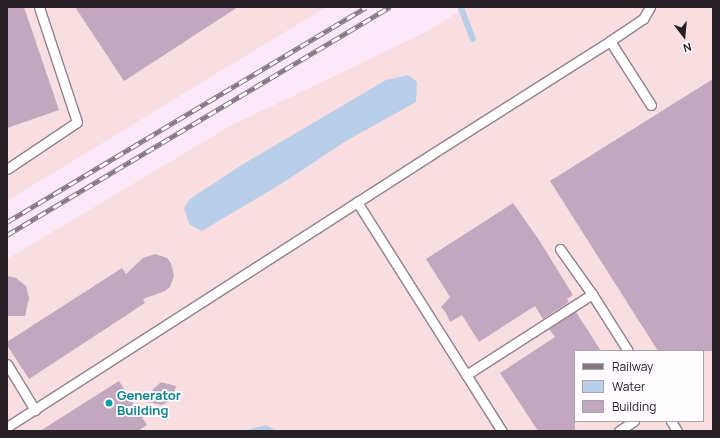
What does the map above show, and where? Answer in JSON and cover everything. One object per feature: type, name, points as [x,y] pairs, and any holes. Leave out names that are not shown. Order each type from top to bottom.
[{"type":"lane","points":[[7,169],[77,122],[39,7]]},
{"type":"lane","points":[[7,427],[610,41],[643,19],[650,7]]},
{"type":"lane","points":[[610,41],[651,105]]},
{"type":"lane","points":[[357,202],[502,431]]},
{"type":"lane","points":[[560,249],[592,294],[627,350]]},
{"type":"lane","points":[[466,375],[592,294]]},
{"type":"lane","points":[[7,364],[10,378],[35,410]]},
{"type":"lane","points":[[619,431],[632,422]]},
{"type":"lane","points":[[672,422],[677,431]]},
{"type":"shaded area","points":[[7,7],[326,7],[7,201]]},
{"type":"shaded area","points":[[466,7],[713,7],[713,431],[7,431],[7,259],[230,126],[428,31]]},
{"type":"water","points":[[408,75],[417,82],[416,102],[346,141],[281,184],[202,231],[189,224],[184,208],[190,199],[240,166],[386,80]]},
{"type":"water","points":[[266,425],[277,431],[245,431],[250,429]]},
{"type":"building","points":[[7,7],[24,7],[59,110],[7,128]]},
{"type":"building","points":[[75,7],[238,7],[124,81]]},
{"type":"building","points":[[713,79],[713,351],[657,350],[550,181]]},
{"type":"building","points":[[513,203],[539,240],[573,295],[567,299],[569,302],[543,319],[535,306],[479,342],[462,315],[450,322],[446,313],[441,307],[450,297],[426,259]]},
{"type":"building","points":[[155,254],[167,258],[171,263],[174,276],[170,287],[165,291],[143,299],[145,303],[29,379],[7,345],[7,342],[122,268],[126,274],[143,258]]},
{"type":"building","points":[[7,276],[16,278],[26,286],[29,298],[25,316],[7,316]]},
{"type":"building","points":[[576,312],[600,350],[574,350],[575,431],[538,431],[500,373],[555,337],[549,329]]},
{"type":"building","name":"Generator Building","points":[[119,381],[147,425],[138,431],[40,431]]},
{"type":"building","points":[[161,382],[176,386],[172,400],[162,405],[148,402],[153,389]]},
{"type":"waterway","points":[[461,7],[473,39]]},
{"type":"railway","points":[[7,222],[366,7]]},
{"type":"railway","points":[[7,235],[390,7]]},
{"type":"place","name":"Generator Building","points":[[109,403]]}]
